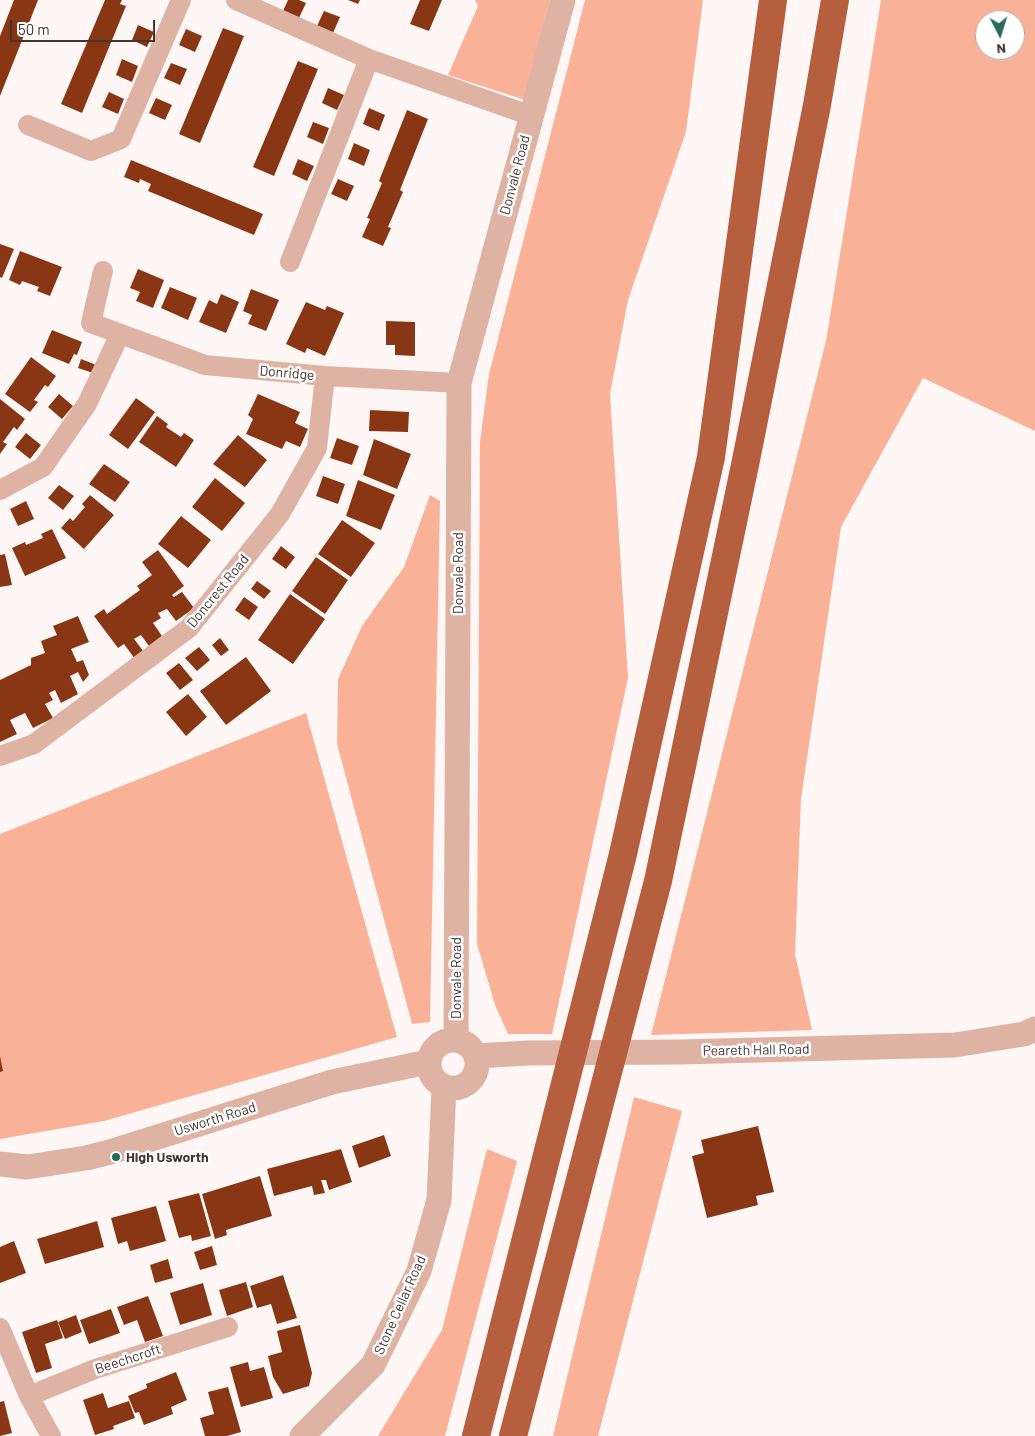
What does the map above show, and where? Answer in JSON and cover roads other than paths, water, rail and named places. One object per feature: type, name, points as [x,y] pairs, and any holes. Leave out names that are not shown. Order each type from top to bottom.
[{"type":"highway","points":[[476,1436],[623,854],[711,457],[773,0]]},
{"type":"highway","points":[[817,106],[829,0]]},
{"type":"highway","points":[[513,1436],[658,881],[748,450],[817,106],[835,0]]},
{"type":"street","points":[[28,125],[90,151],[121,139],[181,0]]},
{"type":"street","points":[[236,0],[369,59],[532,116]]},
{"type":"street","name":"Donvale Road","points":[[456,1040],[459,383],[563,0]]},
{"type":"street","points":[[290,262],[369,59]]},
{"type":"street","name":"Donridge","points":[[103,271],[91,323],[205,365],[325,376],[459,383]]},
{"type":"street","points":[[0,490],[43,467],[87,404],[120,334]]},
{"type":"street","name":"Doncrest Road","points":[[0,756],[34,744],[189,628],[280,514],[317,448],[325,376]]},
{"type":"street","name":"Peareth Hall Road","points":[[476,1056],[528,1053],[680,1052],[954,1045],[1024,1034],[1035,1029]]},
{"type":"street","points":[[448,1040],[456,1040],[468,1046],[476,1056],[477,1064],[476,1072],[467,1084],[452,1089],[444,1087],[434,1080],[430,1075],[428,1062],[434,1048],[448,1040]]},
{"type":"street","name":"Usworth Road","points":[[0,1164],[26,1167],[86,1158],[332,1082],[428,1062]]},
{"type":"street","name":"Stone Cellar Road","points":[[302,1436],[373,1365],[419,1270],[439,1200],[444,1087]]},
{"type":"street","name":"Beechcroft","points":[[29,1396],[95,1370],[228,1327]]},
{"type":"street","points":[[0,1328],[29,1396],[51,1436]]},
{"type":"place","name":"High Usworth","points":[[116,1157]]}]
